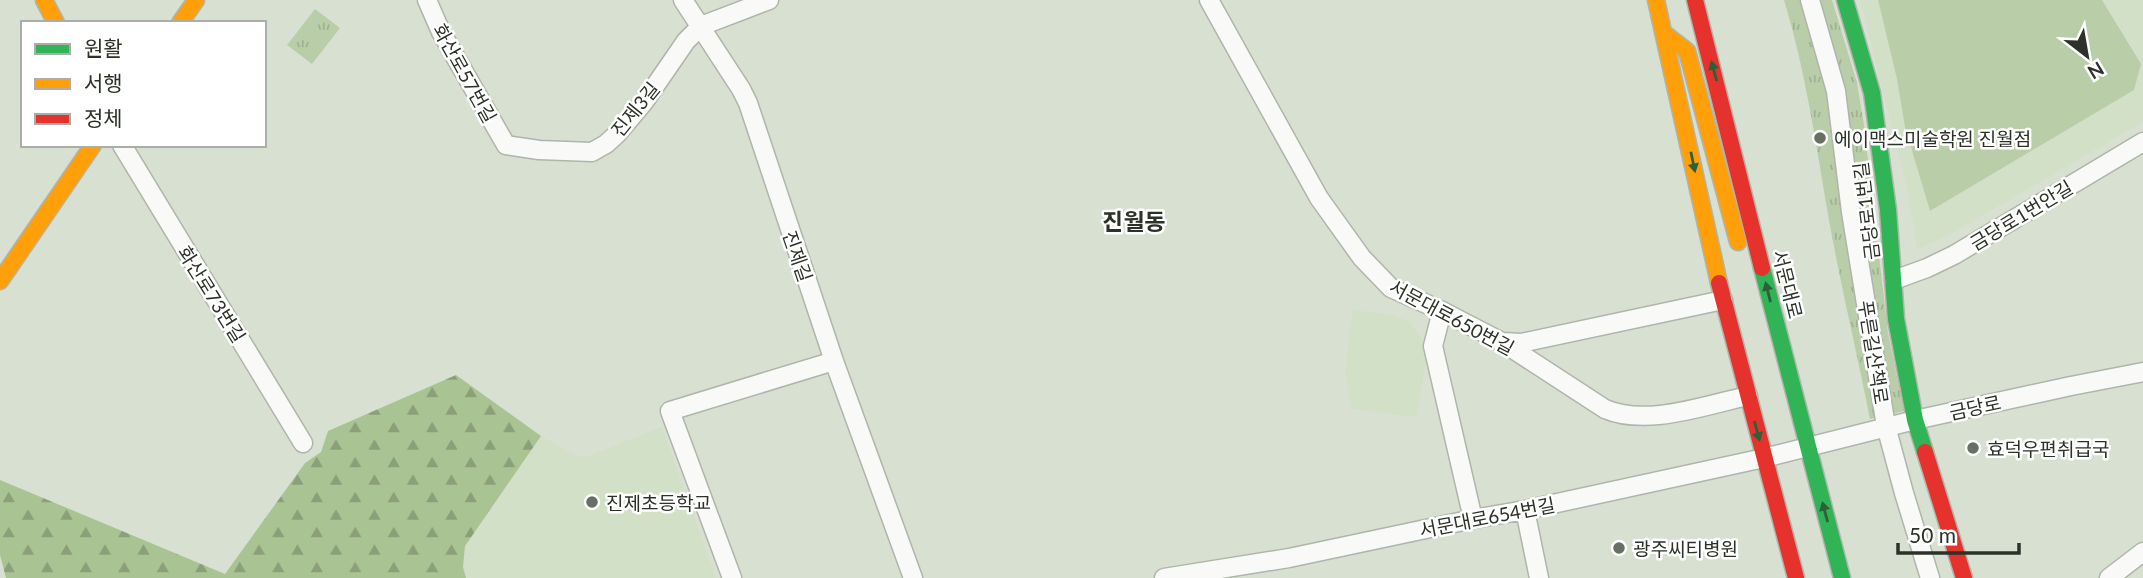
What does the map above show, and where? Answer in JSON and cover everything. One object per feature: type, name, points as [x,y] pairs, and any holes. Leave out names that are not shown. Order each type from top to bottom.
[{"type":"main road","points":[[44,0],[55,21]]},
{"type":"main road","points":[[181,21],[196,0]]},
{"type":"main road","points":[[1656,0],[1723,300],[1796,578]]},
{"type":"main road","name":"서문대로","points":[[1695,0],[1842,578]]},
{"type":"main road","name":"금당로1번길","points":[[1845,0],[1871,93],[1888,210],[1896,319],[1914,420],[1964,578]]},
{"type":"main road","points":[[1665,34],[1687,51],[1741,254]]},
{"type":"main road","points":[[0,281],[92,147]]},
{"type":"main road","points":[[1772,370],[1775,376],[1782,375],[1781,343]]},
{"type":"street","name":"화산로57번길","points":[[427,0],[441,32],[506,145]]},
{"type":"street","name":"진제길","points":[[683,0],[748,103],[834,361],[913,578]]},
{"type":"street","points":[[701,26],[769,0]]},
{"type":"street","name":"서문대로650번길","points":[[1209,0],[1319,198],[1362,257],[1391,288],[1502,342],[1605,410],[1628,417],[1659,415],[1748,396]]},
{"type":"street","name":"푸른길산책로","points":[[1810,0],[1836,91],[1851,212],[1886,426],[1903,493],[1930,578]]},
{"type":"street","name":"진제3길","points":[[506,145],[539,150],[592,152],[606,144],[644,102],[678,52],[701,26]]},
{"type":"street","name":"금당로1번안길","points":[[1894,280],[1954,255],[2142,145]]},
{"type":"street","name":"화산로73번길","points":[[122,147],[303,443]]},
{"type":"street","points":[[1502,342],[1521,343],[1723,300]]},
{"type":"street","points":[[1442,311],[1433,346],[1474,519]]},
{"type":"street","points":[[732,578],[670,411],[834,361]]},
{"type":"street","name":"금당로","points":[[1808,447],[1886,426],[2143,372]]},
{"type":"street","name":"서문대로654번길","points":[[1164,578],[1289,558],[1525,510],[1808,447]]},
{"type":"street","points":[[1525,510],[1539,578]]},
{"type":"street","points":[[2109,578],[2143,552]]},
{"type":"shaded area","points":[[1860,0],[2143,0],[2143,122],[1956,231],[1917,250],[1909,195]]},
{"type":"shaded area","points":[[1353,310],[1393,315],[1410,322],[1428,348],[1416,417],[1352,409],[1345,371]]},
{"type":"shaded area","name":"진제초등학교","points":[[662,427],[716,578],[466,578],[463,567],[464,546],[541,436],[577,456],[585,457]]},
{"type":"green space","points":[[1784,0],[1832,0],[1857,83],[1888,333],[1904,411],[1870,419],[1804,82]]},
{"type":"green space","points":[[1878,0],[2102,0],[2141,64],[2134,90],[1930,211],[1905,127],[1897,79]]},
{"type":"green space","points":[[315,9],[340,28],[312,64],[287,45]]},
{"type":"green space","points":[[456,375],[541,436],[465,546],[463,567],[466,578],[6,578],[0,555],[0,480],[225,574],[305,463],[321,452],[328,431]]},
{"type":"traffic: fast","points":[[1845,0],[1872,93],[1888,210],[1896,319],[1915,420],[1925,452]]},
{"type":"traffic: fast","points":[[1762,268],[1842,578]]},
{"type":"traffic: slow","points":[[44,0],[55,21]]},
{"type":"traffic: slow","points":[[181,21],[196,0]]},
{"type":"traffic: slow","points":[[1656,0],[1719,283]]},
{"type":"traffic: slow","points":[[1665,34],[1687,51],[1738,242]]},
{"type":"traffic: slow","points":[[0,281],[92,147]]},
{"type":"traffic: jam","points":[[1695,0],[1762,268]]},
{"type":"traffic: jam","points":[[1719,283],[1796,578]]},
{"type":"traffic: jam","points":[[1925,452],[1964,578]]},
{"type":"place","name":"에이맥스미술학원 진월점","points":[[1820,138]]},
{"type":"place","name":"효덕우편취급국","points":[[1973,448]]},
{"type":"place","name":"진제초등학교","points":[[592,502]]},
{"type":"place","name":"광주씨티병원","points":[[1619,548]]},
{"type":"district","name":"진월동","points":[[1134,221]]}]
